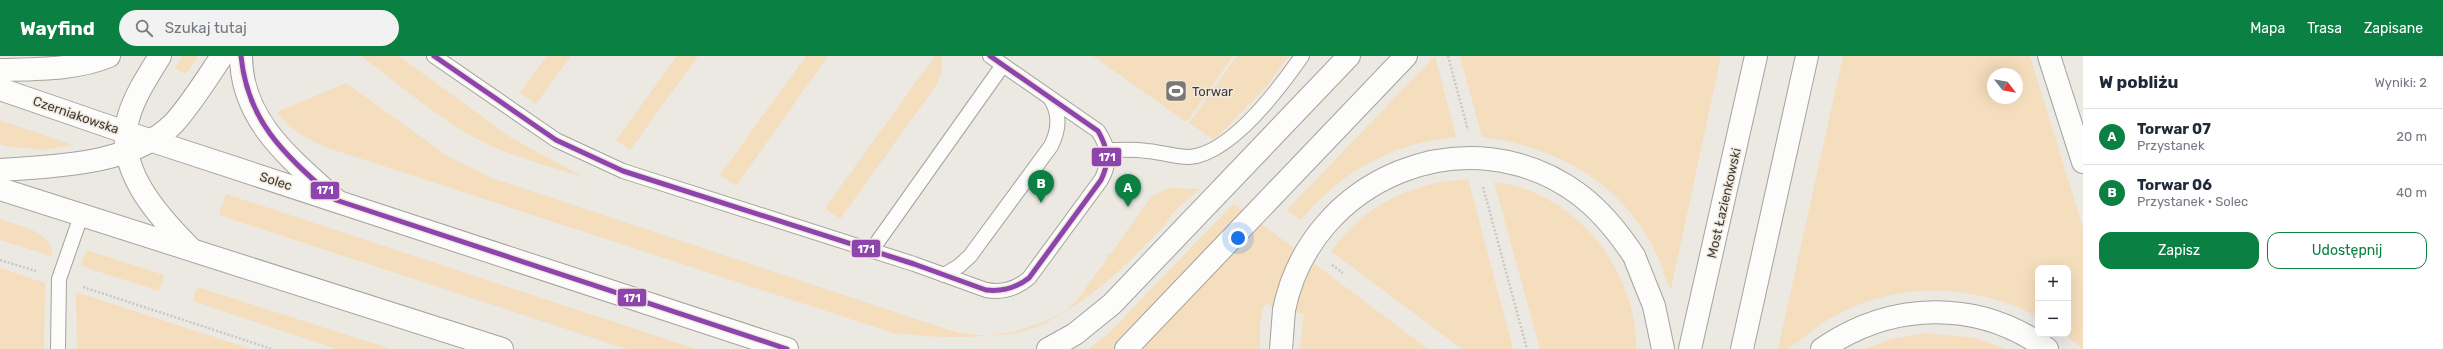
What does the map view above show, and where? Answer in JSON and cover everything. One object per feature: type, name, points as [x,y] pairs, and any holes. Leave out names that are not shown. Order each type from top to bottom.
[{"type":"main road","points":[[0,70],[43,68],[77,64],[109,56]]},
{"type":"main road","points":[[160,56],[138,94],[127,142],[135,177],[147,199],[160,218],[190,248]]},
{"type":"main road","points":[[152,141],[174,123],[222,56]]},
{"type":"main road","points":[[241,56],[245,88],[259,121],[282,150],[336,200]]},
{"type":"main road","points":[[1048,349],[1075,334],[1094,320],[1197,217],[1349,56]]},
{"type":"main road","points":[[1126,349],[1406,56]]},
{"type":"main road","name":"Most Łazienkowski","points":[[1690,349],[1756,56]]},
{"type":"main road","points":[[1742,349],[1807,56]]},
{"type":"main road","points":[[2049,56],[2083,162]]},
{"type":"main road","name":"Czerniakowska","points":[[0,89],[127,142],[152,141]]},
{"type":"main road","name":"Solec","points":[[152,141],[336,200],[787,349]]},
{"type":"main road","points":[[0,170],[65,166],[127,142]]},
{"type":"main road","points":[[1281,349],[1284,310],[1287,294],[1303,255],[1323,226],[1338,211],[1374,184],[1395,173],[1413,166],[1462,158],[1500,161],[1529,168],[1553,178],[1580,195],[1601,213],[1624,240],[1634,256],[1654,306],[1663,349]]},
{"type":"main road","points":[[0,189],[81,216],[190,248],[502,349]]},
{"type":"main road","points":[[1822,349],[1839,338],[1867,324],[1904,314],[1939,312],[1961,313],[1998,323],[2018,331],[2047,349]]},
{"type":"main road","points":[[459,335],[481,349]]},
{"type":"lane","points":[[434,56],[525,121],[556,140],[595,159],[650,181],[992,291],[1005,291],[1022,284],[1029,278],[1100,180],[1108,161],[1107,150],[1098,131],[990,56]]},
{"type":"lane","points":[[1107,150],[1146,151],[1189,157],[1209,153],[1222,146],[1235,134],[1281,85],[1302,56]]},
{"type":"lane","points":[[871,251],[1003,65]]},
{"type":"lane","points":[[944,275],[959,266],[970,256],[1051,146],[1058,126],[1058,115],[1048,96]]},
{"type":"lane","points":[[58,349],[59,279],[81,216]]},
{"type":"path","points":[[1448,56],[1468,133]]},
{"type":"path","points":[[1481,179],[1526,349]]},
{"type":"path","points":[[0,260],[272,349]]},
{"type":"shaded area","points":[[183,56],[198,56],[185,74],[175,68]]},
{"type":"shaded area","points":[[361,56],[399,56],[510,137],[583,177],[518,157],[481,141],[450,123]]},
{"type":"shaded area","points":[[547,56],[571,56],[536,104],[520,93]]},
{"type":"shaded area","points":[[677,56],[698,56],[630,150],[616,140]]},
{"type":"shaded area","points":[[806,56],[828,56],[736,186],[720,175]]},
{"type":"shaded area","points":[[935,56],[941,56],[942,69],[937,84],[840,219],[825,208]]},
{"type":"shaded area","name":"Torwar","points":[[1093,56],[1233,56],[1188,120],[1185,121]]},
{"type":"shaded area","points":[[1237,56],[1289,56],[1266,87],[1214,140],[1189,123]]},
{"type":"shaded area","points":[[1435,56],[1456,137],[1433,140],[1411,146],[1370,162],[1333,187],[1301,220],[1287,210]]},
{"type":"shaded area","points":[[1460,56],[1721,56],[1671,289],[1666,280],[1658,257],[1647,236],[1633,215],[1616,197],[1597,181],[1576,167],[1554,156],[1507,141],[1482,137]]},
{"type":"shaded area","points":[[1843,56],[2030,56],[2083,228],[2083,349],[2068,337],[2071,337],[2071,265],[2035,265],[2035,316],[2013,305],[1987,297],[1960,292],[1906,292],[1880,298],[1854,307],[1829,319],[1787,349],[1778,349]]},
{"type":"shaded area","points":[[346,83],[449,157],[492,178],[946,329],[963,333],[988,335],[941,337],[893,333],[328,148],[314,142],[293,129],[277,112]]},
{"type":"shaded area","points":[[0,120],[73,145],[44,150],[5,146],[0,144]]},
{"type":"shaded area","points":[[1468,179],[1513,349],[1462,349],[1331,251],[1359,220],[1391,199],[1427,185]]},
{"type":"shaded area","points":[[1494,182],[1523,189],[1550,201],[1575,218],[1596,239],[1613,264],[1626,291],[1634,320],[1636,349],[1540,349]]},
{"type":"shaded area","points":[[1168,188],[1200,189],[1181,206],[1165,225],[1104,284],[1076,305],[1065,311],[1075,302],[1099,271],[1107,258],[1107,255],[1111,253],[1152,196]]},
{"type":"shaded area","points":[[226,194],[696,349],[627,349],[219,215]]},
{"type":"shaded area","points":[[1233,204],[1428,349],[1300,349],[1304,314],[1266,304],[1263,307],[1260,324],[1260,349],[1088,349],[1109,333]]},
{"type":"shaded area","points":[[0,219],[30,229],[43,237],[52,249],[51,256],[0,240]]},
{"type":"shaded area","points":[[86,250],[164,275],[159,291],[81,266]]},
{"type":"shaded area","points":[[0,268],[45,283],[44,349],[0,349]]},
{"type":"shaded area","points":[[197,287],[391,349],[336,349],[193,301]]},
{"type":"shaded area","points":[[76,292],[251,349],[77,349]]},
{"type":"shaded area","points":[[1065,311],[1047,322],[1031,329],[1014,333],[988,335],[1016,331],[1047,320]]},
{"type":"shaded area","points":[[1924,333],[1976,338],[2005,349],[1864,349],[1891,339]]},
{"type":"transit line","name":"171","points":[[241,56],[245,80],[252,101],[261,120],[286,153],[301,169],[336,200],[787,349]]},
{"type":"transit line","name":"171","points":[[434,56],[556,140],[623,171],[914,264],[986,290],[1004,290],[1014,287],[1029,278],[1101,180],[1106,167],[1107,155],[1104,143],[1098,131],[990,56]]},
{"type":"place","name":"Torwar","points":[[1176,91]]},
{"type":"place","name":"Torwar 06","points":[[1041,203]]},
{"type":"place","name":"Torwar 07","points":[[1128,207]]}]
